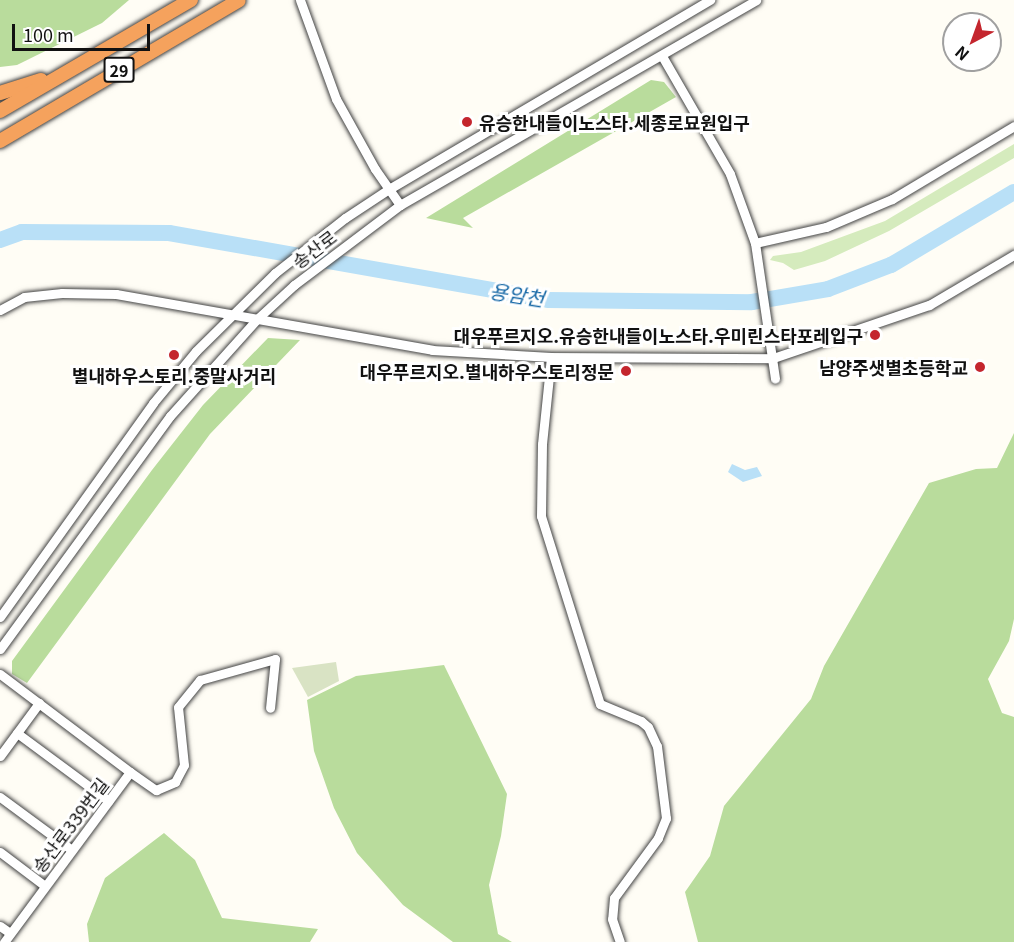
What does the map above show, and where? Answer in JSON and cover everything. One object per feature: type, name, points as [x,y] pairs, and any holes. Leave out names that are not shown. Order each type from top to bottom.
[{"type":"highway","name":"29","points":[[0,111],[191,0]]},
{"type":"highway","name":"29","points":[[0,141],[239,0]]},
{"type":"highway","points":[[0,93],[63,73]]},
{"type":"street","points":[[300,0],[336,99],[400,205]]},
{"type":"street","name":"송산로","points":[[0,617],[153,403],[196,351],[275,273],[345,218],[389,189],[710,0]]},
{"type":"street","name":"송산로","points":[[0,649],[170,416],[256,320],[294,285],[400,205],[756,0]]},
{"type":"street","points":[[662,56],[730,174],[755,243],[776,379]]},
{"type":"street","points":[[755,243],[826,227],[892,199],[1014,126]]},
{"type":"street","points":[[0,310],[24,297],[62,293],[116,294],[392,345],[551,357],[773,358],[919,309],[1014,255]]},
{"type":"street","points":[[551,357],[542,444],[541,516],[600,704],[641,721],[648,727],[657,746],[666,818],[658,838],[614,898],[612,919],[620,942]]},
{"type":"street","points":[[130,772],[156,790],[175,782],[184,765],[178,707],[200,680],[275,659],[270,708]]},
{"type":"street","name":"송산로339번길","points":[[0,674],[130,772],[4,942]]},
{"type":"street","points":[[0,756],[39,703]]},
{"type":"street","points":[[17,734],[109,801]]},
{"type":"street","points":[[0,797],[72,850]]},
{"type":"street","points":[[0,852],[45,886]]},
{"type":"street","points":[[0,926],[10,933]]},
{"type":"green space","points":[[0,0],[129,0],[102,23],[17,65],[0,67]]},
{"type":"green space","points":[[651,80],[664,82],[676,97],[463,218],[473,228],[426,218]]},
{"type":"green space","points":[[1014,144],[1014,158],[889,231],[825,261],[794,270],[783,263],[770,260],[773,256],[801,252],[885,221]]},
{"type":"green space","points":[[268,338],[300,340],[210,434],[27,683],[12,674],[12,661],[152,470],[203,405]]},
{"type":"green space","points":[[1014,433],[1014,619],[1009,641],[988,679],[1002,713],[1014,717],[1014,942],[698,942],[685,892],[710,856],[724,806],[811,699],[824,666],[929,483],[976,469],[997,468]]},
{"type":"green space","points":[[336,662],[339,681],[308,697],[292,668]]},
{"type":"green space","points":[[444,665],[507,794],[501,836],[489,885],[498,934],[512,942],[453,942],[403,905],[357,853],[334,808],[314,751],[307,700],[356,676]]},
{"type":"green space","points":[[164,833],[195,860],[222,918],[318,929],[310,942],[89,942],[87,924],[105,878]]},
{"type":"water","points":[[732,464],[745,470],[757,467],[762,476],[743,482],[728,472]]},
{"type":"waterway","name":"용암천","points":[[0,240],[22,232],[169,233],[548,300],[752,302],[828,289],[891,265],[1014,192]]},
{"type":"place","name":"유승한내들이노스타.세종로묘원입구","points":[[467,122]]},
{"type":"place","name":"대우푸르지오.유승한내들이노스타.우미린스타포레입구","points":[[875,335]]},
{"type":"place","name":"별내하우스토리.중말사거리","points":[[174,355]]},
{"type":"place","name":"남양주샛별초등학교","points":[[980,367]]},
{"type":"place","name":"대우푸르지오.별내하우스토리정문","points":[[626,371]]}]
